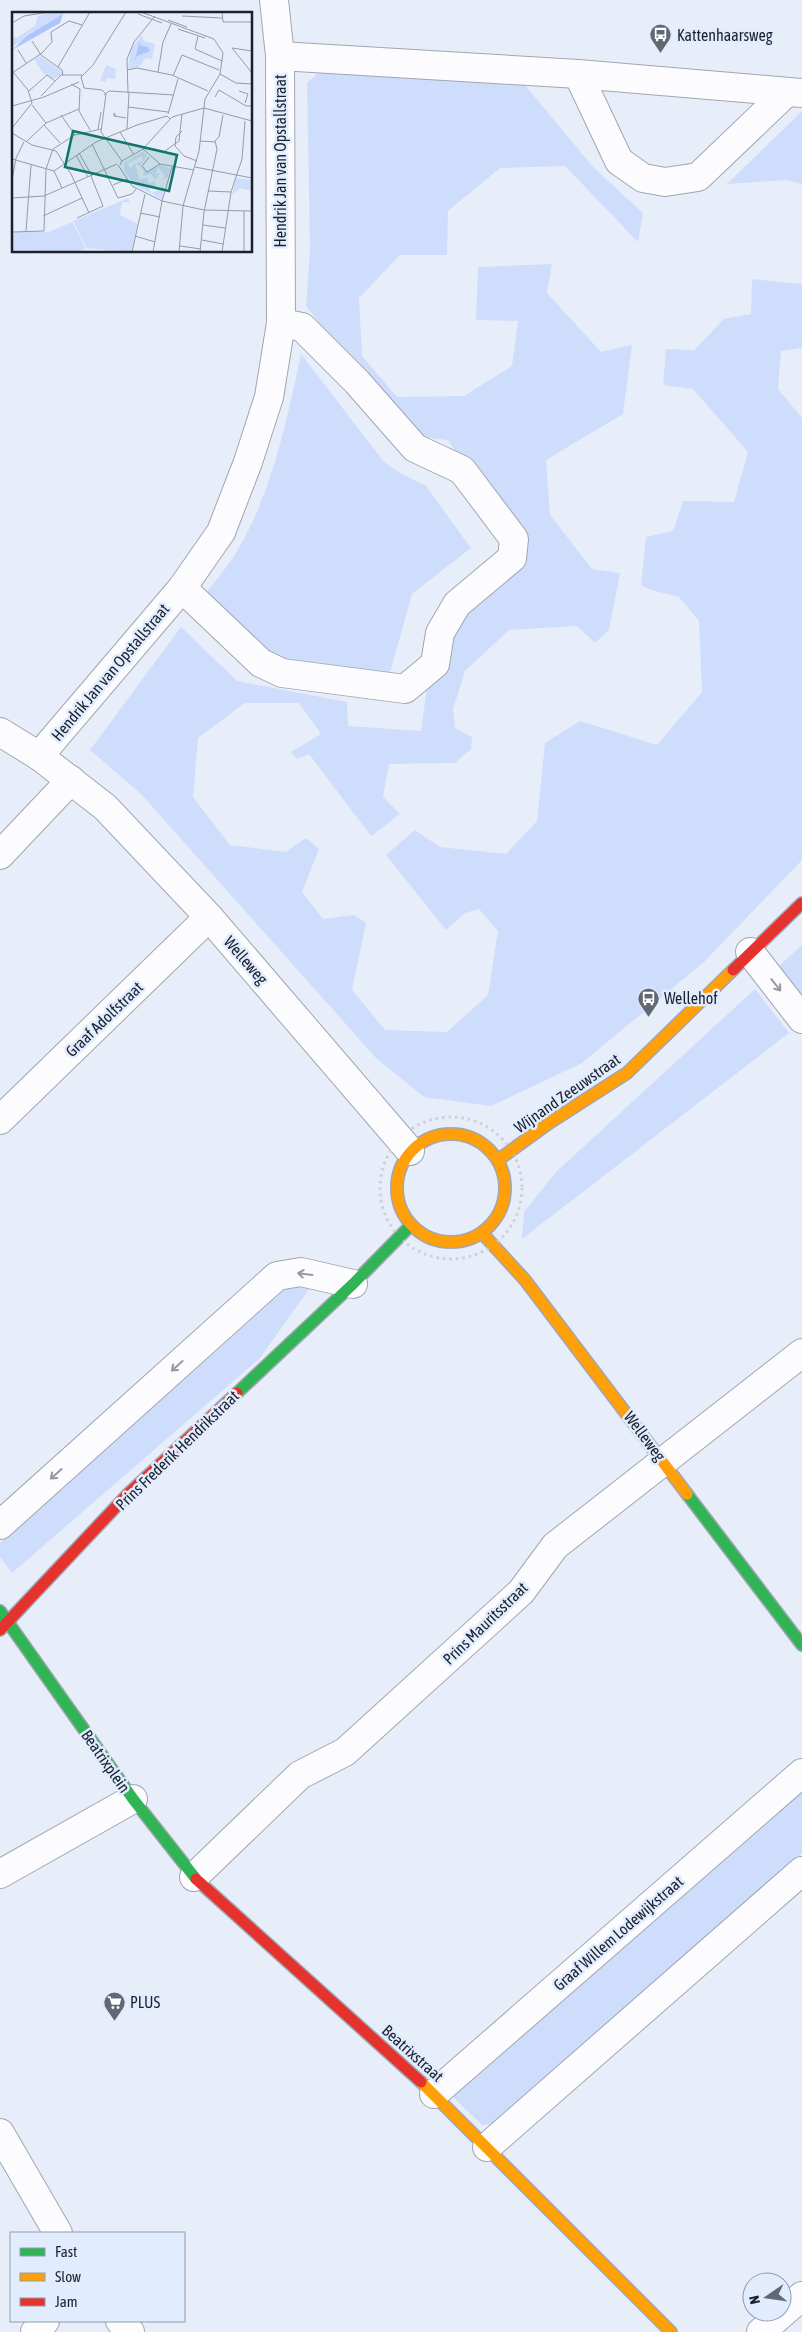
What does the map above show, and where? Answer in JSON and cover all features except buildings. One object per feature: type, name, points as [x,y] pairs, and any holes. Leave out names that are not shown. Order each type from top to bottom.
[{"type":"main road","name":"Wijnand Zeeuwstraat","points":[[498,1160],[549,1123],[627,1073],[802,903]]},
{"type":"main road","points":[[455,1134],[472,1137],[486,1147],[498,1160],[506,1186],[505,1200],[492,1224],[482,1233],[468,1240],[452,1243],[438,1241],[423,1235],[411,1225],[402,1212],[397,1197],[397,1181],[405,1145],[438,1135],[455,1134]]},
{"type":"main road","name":"Prins Frederik Hendrikstraat","points":[[4,1626],[127,1496],[352,1284],[411,1225]]},
{"type":"main road","name":"Welleweg","points":[[482,1233],[525,1280],[802,1645]]},
{"type":"main road","name":"Beatrixplein","points":[[0,1611],[4,1626],[133,1799]]},
{"type":"main road","name":"Beatrixstraat","points":[[133,1799],[194,1877],[434,2094],[671,2332]]},
{"type":"street","name":"Hendrik Jan van Opstallstraat","points":[[39,756],[182,588],[221,532],[248,462],[269,397],[282,323],[280,56],[274,0]]},
{"type":"street","points":[[280,56],[578,74],[794,93]]},
{"type":"street","points":[[578,74],[619,161],[643,178],[665,182],[698,178],[794,93]]},
{"type":"street","name":"Hendrik Jan van Opstallstraat","points":[[182,588],[261,664],[282,674],[405,689],[435,664],[440,633],[457,604],[512,558],[514,539],[462,470],[415,448],[357,382],[302,326],[282,323]]},
{"type":"street","name":"Welleweg","points":[[0,732],[39,756],[106,807],[209,917],[405,1145]]},
{"type":"street","points":[[0,854],[71,780]]},
{"type":"street","name":"Graaf Adolfstraat","points":[[0,1120],[209,917]]},
{"type":"street","points":[[750,952],[802,1019]]},
{"type":"street","points":[[0,1525],[277,1276],[301,1272],[352,1284]]},
{"type":"street","name":"Prins Mauritsstraat","points":[[194,1877],[300,1775],[345,1752],[521,1592],[555,1546],[802,1352]]},
{"type":"street","name":"Graaf Willem Lodewijkstraat","points":[[434,2094],[802,1773]]},
{"type":"street","name":"Beatrixplein","points":[[0,1874],[133,1799]]},
{"type":"street","points":[[487,2147],[802,1871]]},
{"type":"street","points":[[0,2133],[57,2232]]},
{"type":"street","points":[[761,2332],[802,2296]]},
{"type":"street","points":[[35,2332],[44,2322]]},
{"type":"street","points":[[121,2322],[130,2332]]},
{"type":"path","points":[[442,1118],[474,1121],[489,1128],[512,1151],[522,1180],[522,1195],[513,1224],[493,1246],[477,1255],[461,1259],[444,1260],[427,1256],[411,1248],[398,1237],[389,1224],[383,1210],[380,1180],[383,1165],[405,1145],[412,1128],[426,1121],[442,1118]]},
{"type":"shaded area","points":[[320,71],[525,85],[593,167],[643,213],[638,242],[565,166],[500,168],[448,211],[447,255],[400,255],[359,298],[362,356],[397,397],[464,396],[512,366],[518,321],[476,320],[478,267],[552,264],[547,293],[601,352],[632,345],[623,414],[546,460],[550,515],[592,569],[620,573],[609,630],[595,643],[577,626],[509,630],[465,671],[453,709],[455,728],[472,737],[471,749],[455,763],[389,764],[383,797],[400,814],[371,836],[309,754],[297,759],[291,752],[321,734],[299,703],[245,703],[198,738],[193,797],[230,845],[286,852],[306,838],[319,849],[302,892],[323,919],[354,915],[366,923],[352,990],[385,1030],[447,1032],[488,995],[498,931],[479,909],[465,913],[446,930],[386,855],[415,830],[440,847],[506,854],[537,821],[545,743],[580,721],[657,745],[702,692],[699,621],[679,597],[651,590],[641,585],[646,537],[673,531],[683,501],[734,502],[748,452],[693,389],[663,385],[666,349],[694,350],[724,319],[751,314],[752,279],[802,284],[802,348],[781,351],[778,389],[802,418],[802,860],[704,962],[582,1063],[491,1106],[424,1097],[376,1058],[141,794],[90,750],[181,627],[237,681],[347,702],[348,726],[421,731],[435,629],[525,555],[448,440],[412,436],[396,421],[306,306],[310,248],[307,83]]},
{"type":"shaded area","points":[[802,111],[802,184],[786,180],[727,184]]},
{"type":"shaded area","points":[[301,354],[384,462],[426,486],[471,548],[412,594],[389,676],[269,660],[198,603],[235,555],[261,502],[278,453]]},
{"type":"shaded area","points":[[802,945],[802,997],[778,967]]},
{"type":"shaded area","points":[[755,989],[789,1033],[522,1239],[524,1212],[556,1172]]},
{"type":"shaded area","points":[[291,1284],[312,1285],[260,1358],[12,1573],[0,1557],[0,1543]]},
{"type":"shaded area","points":[[802,1777],[802,1853],[495,2124],[482,2125],[448,2092]]},
{"type":"traffic: fast","points":[[237,1393],[353,1284],[411,1225]]},
{"type":"traffic: fast","points":[[687,1494],[802,1645]]},
{"type":"traffic: fast","points":[[0,1611],[133,1799],[196,1879]]},
{"type":"traffic: slow","points":[[498,1160],[549,1123],[627,1073],[733,970]]},
{"type":"traffic: slow","points":[[451,1134],[472,1138],[489,1150],[501,1167],[505,1188],[501,1209],[489,1226],[472,1238],[451,1242],[430,1238],[413,1226],[401,1209],[397,1188],[401,1167],[413,1150],[430,1138],[451,1134]]},
{"type":"traffic: slow","points":[[482,1233],[525,1280],[687,1494]]},
{"type":"traffic: slow","points":[[421,2082],[671,2332]]},
{"type":"traffic: jam","points":[[733,970],[802,903]]},
{"type":"traffic: jam","points":[[0,1630],[127,1495],[237,1393]]},
{"type":"traffic: jam","points":[[196,1879],[421,2082]]},
{"type":"place","name":"Kattenhaarsweg","points":[[661,54]]},
{"type":"place","name":"Wellehof","points":[[648,1017]]},
{"type":"place","name":"PLUS","points":[[114,2021]]}]
